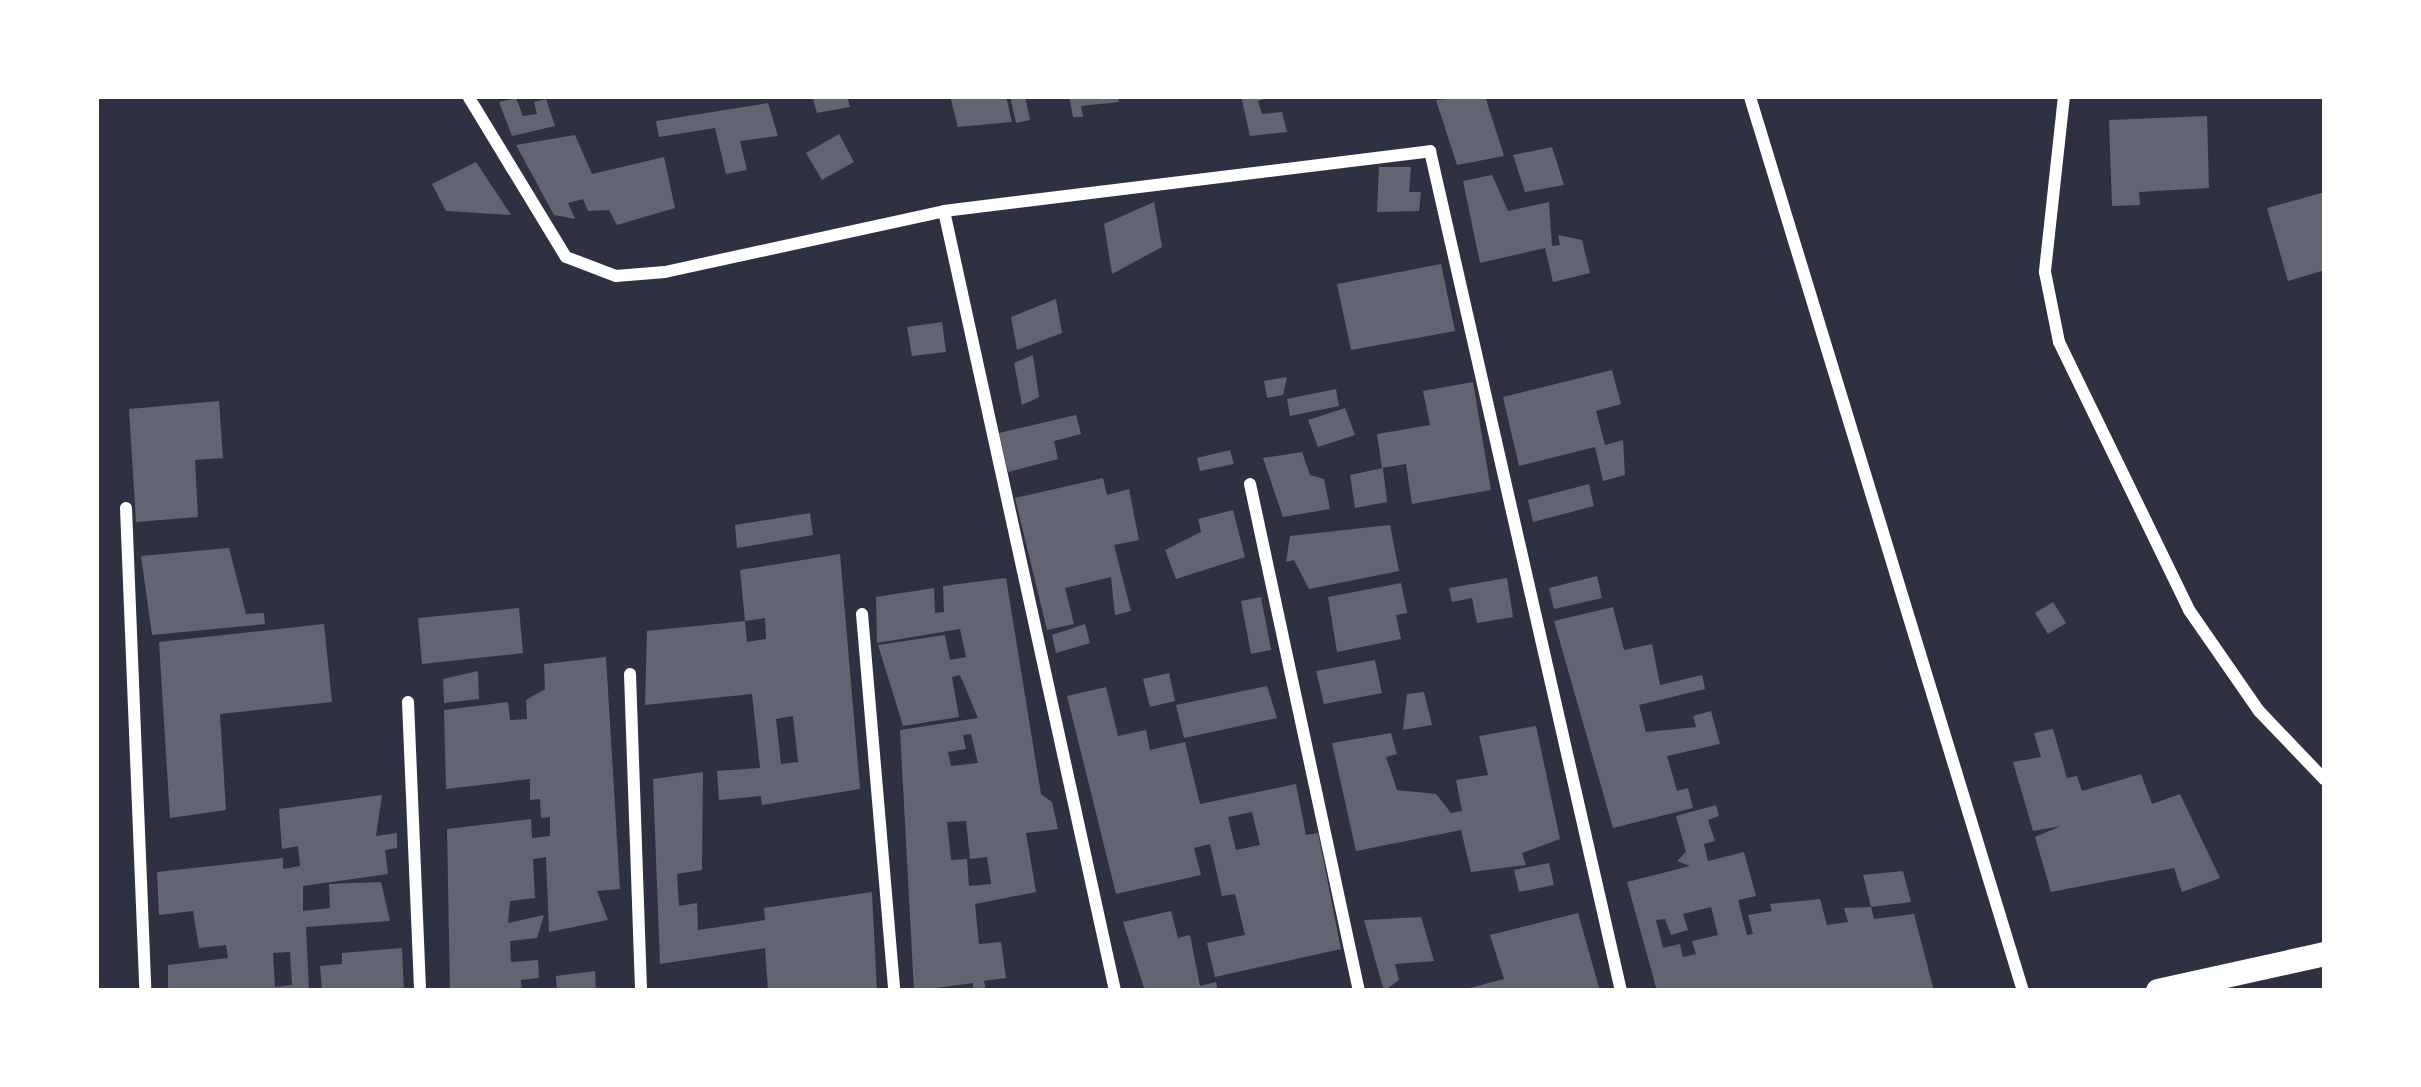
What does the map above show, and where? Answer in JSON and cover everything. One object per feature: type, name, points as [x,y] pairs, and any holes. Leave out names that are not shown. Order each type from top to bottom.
[{"type":"main road","points":[[2158,991],[2325,954]]},
{"type":"street","points":[[468,96],[566,257],[587,270],[665,272],[944,211],[1430,151],[1621,991]]},
{"type":"street","points":[[2064,96],[2045,272],[2059,342],[2189,610],[2259,711],[2325,780]]},
{"type":"street","points":[[1750,98],[2023,991]]},
{"type":"street","points":[[944,211],[1115,991]]},
{"type":"street","points":[[1250,484],[1359,991]]},
{"type":"street","points":[[126,508],[145,991]]},
{"type":"street","points":[[862,614],[894,991]]},
{"type":"street","points":[[630,674],[641,991]]},
{"type":"street","points":[[408,702],[420,991]]},
{"type":"building","points":[[812,96],[847,96],[850,107],[817,113]]},
{"type":"building","points":[[950,96],[1006,96],[1012,122],[958,127]]},
{"type":"building","points":[[1010,96],[1025,96],[1030,120],[1016,123]]},
{"type":"building","points":[[1069,96],[1118,96],[1119,102],[1081,106],[1083,117],[1073,117]]},
{"type":"building","points":[[1241,96],[1272,96],[1258,101],[1262,114],[1282,112],[1287,132],[1250,136]]},
{"type":"building","points":[[1485,96],[1504,156],[1457,165],[1436,100]]},
{"type":"building","points":[[516,98],[523,116],[537,114],[534,102],[546,99],[555,126],[512,136],[499,102]]},
{"type":"building","points":[[768,103],[778,136],[740,141],[747,170],[726,174],[715,128],[659,137],[656,121]]},
{"type":"building","points":[[2207,116],[2209,188],[2139,192],[2140,205],[2112,206],[2109,120]]},
{"type":"building","points":[[839,134],[854,162],[822,180],[806,153]]},
{"type":"building","points":[[575,135],[592,174],[664,157],[675,208],[617,225],[609,210],[588,211],[583,199],[568,203],[575,219],[554,215],[516,145]]},
{"type":"building","points":[[1552,147],[1564,185],[1525,192],[1513,155]]},
{"type":"building","points":[[476,162],[511,215],[446,211],[432,184]]},
{"type":"building","points":[[1379,167],[1411,167],[1409,192],[1421,192],[1419,211],[1377,212]]},
{"type":"building","points":[[1492,175],[1508,211],[1549,202],[1552,246],[1560,245],[1558,235],[1582,240],[1590,273],[1553,282],[1545,248],[1480,263],[1463,181]]},
{"type":"building","points":[[2325,192],[2325,270],[2288,281],[2267,208]]},
{"type":"building","points":[[1154,202],[1162,247],[1112,274],[1104,224]]},
{"type":"building","points":[[1441,264],[1455,331],[1351,350],[1337,284]]},
{"type":"building","points":[[1056,299],[1062,333],[1017,350],[1011,317]]},
{"type":"building","points":[[942,322],[946,352],[912,356],[907,327]]},
{"type":"building","points":[[1033,355],[1039,397],[1022,405],[1014,363]]},
{"type":"building","points":[[1612,370],[1621,404],[1596,411],[1605,445],[1623,440],[1625,475],[1603,481],[1595,447],[1519,466],[1503,397]]},
{"type":"building","points":[[1287,377],[1283,395],[1267,398],[1264,381]]},
{"type":"building","points":[[1473,382],[1491,490],[1412,504],[1406,464],[1382,468],[1377,434],[1430,425],[1423,391]]},
{"type":"building","points":[[1336,389],[1339,406],[1290,416],[1287,399]]},
{"type":"building","points":[[219,401],[223,458],[195,460],[198,517],[136,522],[129,409]]},
{"type":"building","points":[[1345,408],[1355,435],[1318,447],[1308,420]]},
{"type":"building","points":[[1076,415],[1081,434],[1054,441],[1058,459],[1008,472],[999,433]]},
{"type":"building","points":[[1230,450],[1234,464],[1200,471],[1197,458]]},
{"type":"building","points":[[1302,452],[1310,475],[1324,479],[1330,509],[1283,517],[1263,458]]},
{"type":"building","points":[[1383,468],[1387,502],[1355,508],[1350,475]]},
{"type":"building","points":[[1103,478],[1107,495],[1129,489],[1139,540],[1114,545],[1131,611],[1115,615],[1111,577],[1065,588],[1074,624],[1047,630],[1015,498]]},
{"type":"building","points":[[1589,484],[1594,506],[1533,522],[1528,500]]},
{"type":"building","points":[[1233,510],[1245,557],[1176,579],[1165,550],[1201,532],[1198,519]]},
{"type":"building","points":[[810,513],[813,535],[737,548],[735,525]]},
{"type":"building","points":[[1390,525],[1399,571],[1309,589],[1294,560],[1286,562],[1290,536]]},
{"type":"building","points":[[229,548],[246,614],[264,613],[265,624],[152,635],[141,556]]},
{"type":"building","points":[[840,554],[860,789],[762,805],[761,796],[719,800],[717,771],[760,768],[752,694],[645,705],[647,631],[745,621],[740,570]],"holes":[[[765,618],[766,639],[747,642],[745,621]],[[793,716],[798,762],[781,764],[776,719]]]},
{"type":"building","points":[[1597,576],[1602,598],[1554,609],[1549,588]]},
{"type":"building","points":[[1006,578],[1041,794],[1052,802],[1058,829],[1026,833],[1036,892],[975,904],[979,944],[1001,942],[1006,978],[984,981],[986,991],[973,991],[973,983],[914,991],[900,730],[978,718],[960,675],[952,677],[959,717],[903,726],[878,645],[945,635],[950,660],[966,657],[960,629],[877,643],[876,597],[934,588],[935,613],[944,612],[943,586]],"holes":[[[971,734],[978,763],[951,766],[948,752],[966,749],[963,735]],[[966,821],[970,859],[987,857],[991,884],[969,886],[967,859],[951,860],[947,822]]]},
{"type":"building","points":[[1507,578],[1513,617],[1477,623],[1472,598],[1452,602],[1449,588]]},
{"type":"building","points":[[1401,583],[1407,613],[1396,615],[1401,639],[1337,652],[1328,597]]},
{"type":"building","points":[[1261,597],[1271,650],[1251,654],[1241,601]]},
{"type":"building","points":[[2053,602],[2066,623],[2048,634],[2035,613]]},
{"type":"building","points":[[1613,607],[1624,650],[1652,644],[1660,685],[1702,675],[1705,689],[1639,705],[1646,732],[1696,727],[1693,716],[1711,711],[1720,744],[1667,756],[1677,791],[1688,788],[1693,808],[1613,828],[1554,621]]},
{"type":"building","points":[[519,608],[523,653],[422,664],[418,618]]},
{"type":"building","points":[[324,624],[332,702],[220,714],[226,810],[170,818],[159,642]]},
{"type":"building","points":[[1085,624],[1090,643],[1056,653],[1052,635]]},
{"type":"building","points":[[606,657],[620,889],[597,891],[608,920],[549,932],[546,857],[533,859],[535,898],[510,901],[508,923],[544,915],[537,938],[510,941],[511,962],[538,960],[539,978],[521,980],[522,991],[450,991],[447,829],[531,819],[532,838],[550,836],[550,817],[541,818],[540,799],[530,800],[530,779],[446,789],[444,710],[508,702],[510,720],[527,719],[526,700],[545,689],[544,664]]},
{"type":"building","points":[[1375,660],[1382,693],[1324,704],[1316,671]]},
{"type":"building","points":[[478,671],[479,699],[444,703],[443,679]]},
{"type":"building","points":[[1169,673],[1175,701],[1150,707],[1143,679]]},
{"type":"building","points":[[1267,686],[1277,718],[1184,738],[1176,705]]},
{"type":"building","points":[[1106,687],[1118,736],[1146,730],[1150,750],[1185,742],[1200,804],[1296,784],[1306,835],[1318,833],[1341,949],[1215,977],[1207,943],[1245,935],[1235,894],[1222,896],[1210,844],[1194,848],[1201,875],[1116,894],[1067,696]],"holes":[[[1252,812],[1260,845],[1236,850],[1228,817]]]},
{"type":"building","points":[[1424,692],[1432,725],[1403,730],[1407,694]]},
{"type":"building","points":[[1536,726],[1560,839],[1522,853],[1526,865],[1471,872],[1461,830],[1356,851],[1332,743],[1391,733],[1397,754],[1386,757],[1397,790],[1436,794],[1451,813],[1462,811],[1456,780],[1488,775],[1479,736]]},
{"type":"building","points":[[2053,729],[2067,778],[2077,776],[2082,791],[2141,774],[2152,804],[2180,794],[2220,878],[2182,892],[2174,868],[2051,892],[2035,837],[2061,826],[2033,831],[2013,762],[2041,757],[2034,733]]},
{"type":"building","points":[[703,772],[702,870],[677,874],[679,906],[697,903],[698,930],[765,920],[764,908],[872,892],[877,991],[768,991],[765,948],[660,964],[653,779]]},
{"type":"building","points":[[382,795],[376,836],[397,833],[397,848],[385,850],[388,874],[303,886],[303,911],[330,908],[329,884],[381,882],[390,921],[306,927],[309,991],[168,991],[168,965],[228,958],[226,945],[199,948],[193,911],[159,915],[157,872],[283,858],[283,869],[300,866],[298,846],[282,849],[279,809]],"holes":[[[290,952],[292,985],[275,987],[273,953]]]},
{"type":"building","points":[[1716,805],[1719,816],[1708,820],[1715,841],[1704,844],[1708,861],[1744,852],[1756,896],[1738,900],[1747,935],[1753,934],[1748,915],[1772,911],[1770,904],[1820,899],[1827,925],[1848,922],[1844,908],[1871,907],[1874,919],[1914,914],[1934,991],[1657,991],[1627,882],[1690,866],[1677,861],[1686,852],[1676,816]],"holes":[[[1711,907],[1718,935],[1692,941],[1696,954],[1683,957],[1680,944],[1663,948],[1656,920],[1665,919],[1671,935],[1688,930],[1683,914]]]},
{"type":"building","points":[[1549,863],[1554,885],[1519,892],[1514,870]]},
{"type":"building","points":[[1903,871],[1911,902],[1871,907],[1863,875]]},
{"type":"building","points":[[1171,911],[1178,938],[1190,935],[1200,986],[1216,982],[1218,991],[1145,991],[1123,922]]},
{"type":"building","points":[[1578,913],[1600,991],[1458,991],[1504,979],[1490,935]]},
{"type":"building","points":[[1421,917],[1434,961],[1395,964],[1399,980],[1384,991],[1364,920]]},
{"type":"building","points":[[402,948],[404,991],[322,991],[320,966],[342,964],[342,953]]},
{"type":"building","points":[[595,971],[596,991],[557,991],[556,976]]}]
